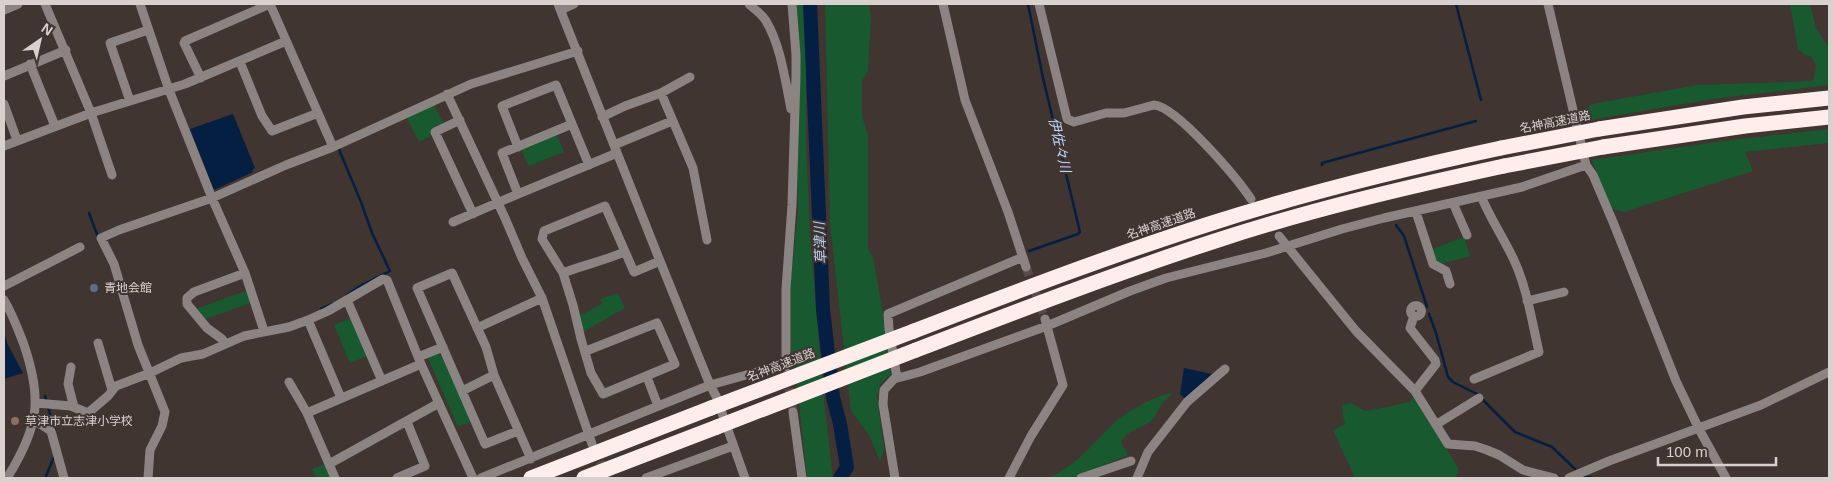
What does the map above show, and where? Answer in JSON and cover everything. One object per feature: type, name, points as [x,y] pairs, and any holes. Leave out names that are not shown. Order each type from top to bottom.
[{"type":"highway","name":"名神高速道路","points":[[531,478],[1030,286],[1210,224],[1378,176],[1502,148],[1599,129],[1743,107],[1829,98]]},
{"type":"highway","points":[[584,478],[1092,283],[1217,240],[1376,195],[1504,166],[1603,147],[1736,127],[1829,117]]},
{"type":"street","points":[[4,10],[18,4]]},
{"type":"street","points":[[45,4],[91,113],[112,175]]},
{"type":"street","points":[[201,78],[184,43],[185,41],[270,4],[332,147]]},
{"type":"street","points":[[574,4],[560,7],[602,117],[716,396],[745,478]]},
{"type":"street","points":[[749,4],[765,19],[774,41],[794,119]]},
{"type":"street","points":[[487,477],[531,459],[591,440],[658,406],[710,385],[786,365],[786,289],[792,205],[796,55],[792,4]]},
{"type":"street","points":[[943,4],[965,100],[1005,204],[1026,267]]},
{"type":"street","points":[[1039,4],[1067,119],[1074,122],[1106,113],[1124,113],[1158,105],[1176,117],[1211,150],[1251,199]]},
{"type":"street","points":[[1548,4],[1586,165],[1593,176],[1640,287],[1676,381],[1699,429],[1726,478]]},
{"type":"street","points":[[143,5],[148,30],[169,90],[212,198],[245,273],[264,331]]},
{"type":"street","points":[[130,101],[110,43],[148,30]]},
{"type":"street","points":[[4,146],[91,113],[169,90],[240,62],[286,41]]},
{"type":"street","points":[[4,76],[66,50]]},
{"type":"street","points":[[148,478],[150,450],[162,426],[165,412],[131,324],[114,264],[101,238],[212,198],[332,147],[471,84],[578,52]]},
{"type":"street","points":[[240,62],[262,116],[272,131],[318,113]]},
{"type":"street","points":[[30,64],[54,126]]},
{"type":"street","points":[[602,117],[625,106],[661,93],[690,77]]},
{"type":"street","points":[[518,146],[502,106],[556,85],[589,165]]},
{"type":"street","points":[[661,93],[693,168],[708,240]]},
{"type":"street","points":[[447,94],[542,298],[591,440]]},
{"type":"street","points":[[4,104],[17,140]]},
{"type":"street","points":[[460,120],[435,132],[472,214]]},
{"type":"street","points":[[453,222],[589,165],[615,149],[672,121]]},
{"type":"street","points":[[518,194],[502,153],[572,124]]},
{"type":"street","points":[[895,478],[882,404],[884,390],[894,379],[916,374],[1130,290],[1166,278],[1289,246],[1342,229],[1522,186],[1586,165]]},
{"type":"street","points":[[1474,379],[1538,352],[1527,301],[1514,260],[1489,216],[1481,196]]},
{"type":"street","points":[[1453,203],[1467,235]]},
{"type":"street","points":[[586,351],[657,323],[675,364],[604,394],[591,373],[574,305],[563,273],[542,239],[542,234],[549,229],[605,206],[634,272],[660,261]]},
{"type":"street","points":[[1416,212],[1433,264],[1446,271],[1450,284]]},
{"type":"street","points":[[1279,236],[1356,331],[1414,391],[1437,424],[1448,444],[1476,446],[1499,455],[1523,470],[1554,478]]},
{"type":"street","points":[[4,286],[80,246]]},
{"type":"street","points":[[563,273],[624,252]]},
{"type":"street","points":[[897,378],[888,314],[1023,256]]},
{"type":"street","points":[[225,344],[207,328],[187,304],[187,298],[194,292],[245,273]]},
{"type":"street","points":[[518,431],[485,444],[417,288],[452,273],[486,347],[494,375],[531,459]]},
{"type":"street","points":[[36,403],[74,407],[88,413],[116,386],[150,374],[181,358],[203,354],[244,336],[289,327],[308,320],[383,279],[387,280],[420,360],[473,478]]},
{"type":"street","points":[[1527,301],[1564,292]]},
{"type":"street","points":[[477,328],[542,298]]},
{"type":"street","points":[[4,300],[12,312],[30,363],[36,403],[29,440],[7,478]]},
{"type":"street","points":[[347,300],[382,381]]},
{"type":"street","points":[[1414,316],[1410,328],[1435,360],[1436,364],[1414,391]]},
{"type":"street","points":[[308,320],[341,398]]},
{"type":"street","points":[[1009,478],[1044,414],[1063,385],[1046,323]]},
{"type":"street","points":[[98,343],[112,390]]},
{"type":"street","points":[[307,413],[382,381],[443,347]]},
{"type":"street","points":[[71,367],[68,384],[74,407]]},
{"type":"street","points":[[1137,478],[1148,452],[1187,402],[1225,369]]},
{"type":"street","points":[[1569,478],[1609,461],[1761,405],[1829,372]]},
{"type":"street","points":[[462,391],[494,375]]},
{"type":"street","points":[[647,377],[658,406]]},
{"type":"street","points":[[289,382],[307,413],[335,478]]},
{"type":"street","points":[[1437,424],[1479,398]]},
{"type":"street","points":[[329,464],[439,403]]},
{"type":"street","points":[[793,412],[802,478]]},
{"type":"street","points":[[34,420],[51,430],[64,478]]},
{"type":"street","points":[[397,478],[425,466],[407,422]]},
{"type":"street","points":[[646,478],[733,446]]},
{"type":"street","points":[[1081,478],[1131,461]]},
{"type":"green space","points":[[796,4],[803,4],[804,6],[806,142],[810,236],[824,401],[833,478],[807,478],[795,365],[791,349],[791,278],[798,213],[797,172],[800,75]]},
{"type":"green space","points":[[825,4],[869,4],[871,19],[868,71],[862,81],[862,116],[868,136],[868,249],[873,257],[891,374],[880,384],[877,396],[884,450],[880,461],[869,435],[851,411],[830,224]]},
{"type":"green space","points":[[1790,4],[1810,4],[1816,28],[1829,48],[1829,85],[1713,99],[1584,121],[1586,111],[1592,104],[1697,85],[1813,81],[1816,66],[1812,57],[1805,55],[1798,49]]},
{"type":"green space","points":[[434,105],[443,123],[430,130],[433,135],[419,142],[407,118]]},
{"type":"green space","points":[[1829,129],[1829,143],[1745,152],[1753,171],[1624,212],[1609,208],[1592,160],[1730,140]]},
{"type":"green space","points":[[556,133],[564,152],[529,166],[520,148]]},
{"type":"green space","points":[[1464,237],[1470,256],[1441,264],[1435,261],[1432,249]]},
{"type":"green space","points":[[245,291],[251,303],[205,319],[196,309]]},
{"type":"green space","points":[[618,293],[625,308],[583,332],[579,316],[602,304],[600,299]]},
{"type":"green space","points":[[351,318],[367,356],[350,363],[334,325]]},
{"type":"green space","points":[[437,354],[442,356],[472,421],[458,427],[428,358]]},
{"type":"green space","points":[[1170,393],[1171,395],[1163,402],[1151,421],[1124,437],[1121,442],[1128,455],[1072,478],[1048,478],[1074,462],[1122,416],[1146,402]]},
{"type":"green space","points":[[1413,397],[1419,401],[1459,470],[1455,478],[1355,478],[1333,430],[1345,424],[1342,405],[1351,403],[1366,411],[1410,402]]},
{"type":"green space","points":[[326,464],[332,478],[316,478],[312,469]]},
{"type":"water","points":[[233,114],[255,168],[252,170],[253,172],[214,190],[190,129]]},
{"type":"water","points":[[4,330],[7,343],[23,373],[4,379]]},
{"type":"water","points":[[1184,368],[1212,374],[1185,399],[1180,394]]},
{"type":"waterway","name":"草津川","points":[[810,4],[823,309],[833,397],[840,424],[847,467],[840,478]]},
{"type":"waterway","name":"伊佐々川","points":[[1028,4],[1043,78],[1080,232],[1029,251]]},
{"type":"waterway","points":[[1456,4],[1481,100]]},
{"type":"waterway","points":[[1322,165],[1322,163],[1476,121]]},
{"type":"waterway","points":[[338,147],[372,233],[390,271],[360,286],[347,295]]},
{"type":"waterway","points":[[89,213],[98,237]]},
{"type":"waterway","points":[[1396,225],[1404,236],[1427,307]]},
{"type":"waterway","points":[[321,309],[332,304]]},
{"type":"waterway","points":[[1429,314],[1448,377],[1453,382],[1477,394],[1515,432],[1552,447],[1575,469]]},
{"type":"waterway","points":[[45,396],[47,402]]},
{"type":"waterway","points":[[48,407],[55,431]]},
{"type":"waterway","points":[[47,478],[46,476],[55,457]]},
{"type":"waterway","points":[[1583,476],[1592,478]]},
{"type":"tunnel","points":[[1026,267],[1045,319]]},
{"type":"tunnel","points":[[787,375],[793,412]]},
{"type":"tunnel","points":[[595,449],[607,478]]},
{"type":"place","name":"青地会館","points":[[94,288]]},
{"type":"place","name":"草津市立志津小学校","points":[[15,421]]}]
